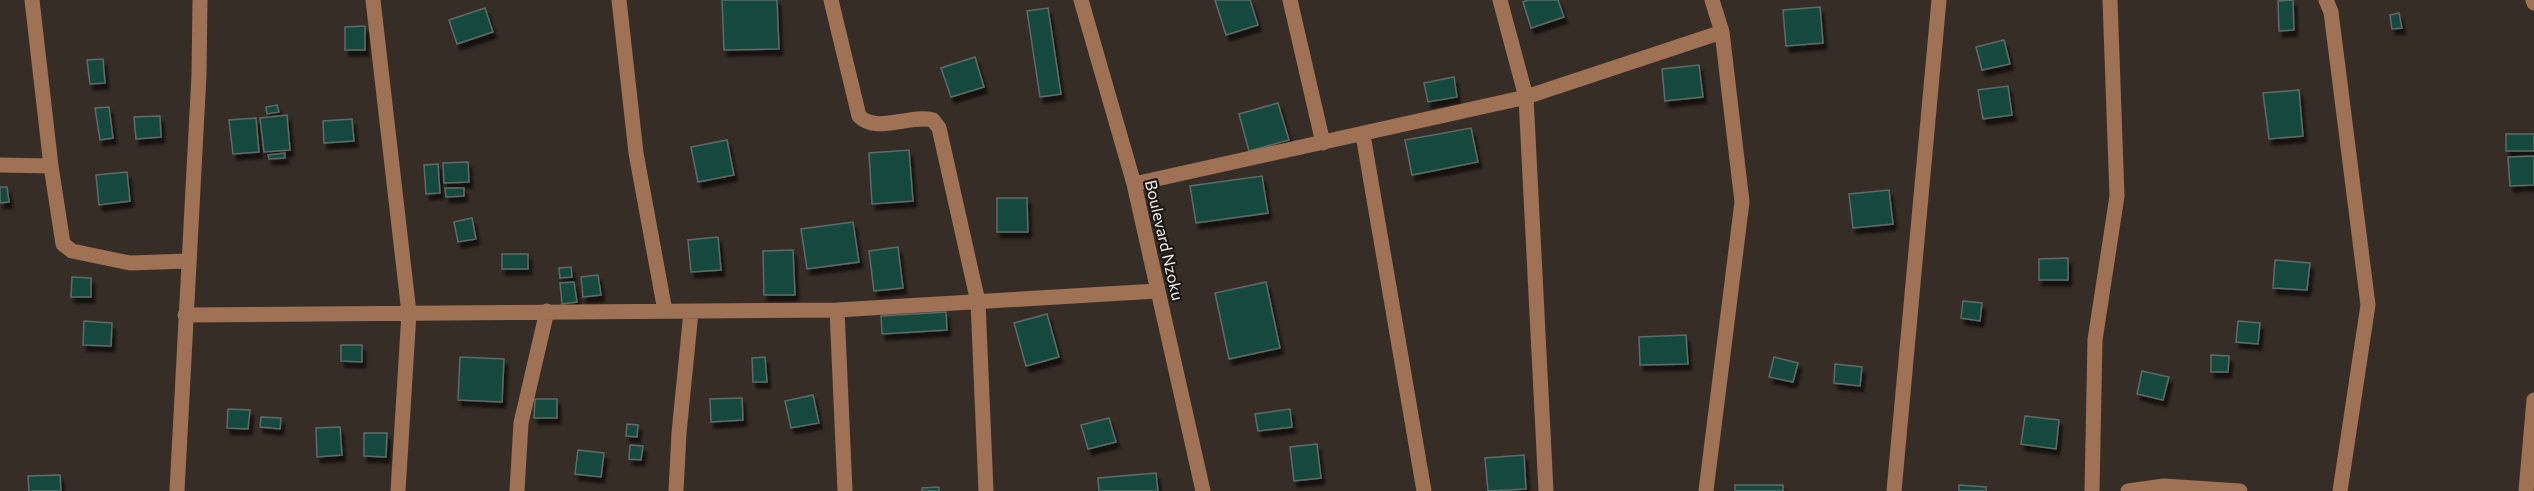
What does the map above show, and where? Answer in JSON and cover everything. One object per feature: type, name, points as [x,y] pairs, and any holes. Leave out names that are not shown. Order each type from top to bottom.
[{"type":"street","points":[[32,0],[51,166],[63,244],[67,249],[130,263],[188,261]]},
{"type":"street","points":[[177,491],[200,75],[200,0]]},
{"type":"street","points":[[373,0],[409,313],[398,491]]},
{"type":"street","points":[[619,0],[636,153],[665,311]]},
{"type":"street","points":[[831,0],[859,116],[865,122],[874,124],[923,117],[933,120],[939,128],[978,302],[986,491]]},
{"type":"street","name":"Boulevard Nzoku","points":[[1081,0],[1134,184],[1203,491]]},
{"type":"street","points":[[1290,0],[1323,143]]},
{"type":"street","points":[[1500,0],[1526,98],[1546,491]]},
{"type":"street","points":[[1706,491],[1742,202],[1722,32],[1712,0]]},
{"type":"street","points":[[1894,491],[1939,0]]},
{"type":"street","points":[[2092,491],[2095,340],[2117,196],[2110,0]]},
{"type":"street","points":[[2326,0],[2331,12],[2368,305],[2340,491]]},
{"type":"street","points":[[1134,184],[1526,98],[1722,32]]},
{"type":"street","points":[[1363,135],[1424,491]]},
{"type":"street","points":[[0,165],[51,166]]},
{"type":"street","points":[[185,315],[837,310],[1157,291]]},
{"type":"street","points":[[837,310],[845,491]]},
{"type":"street","points":[[517,491],[521,423],[547,311]]},
{"type":"street","points":[[676,491],[679,433],[691,312]]},
{"type":"street","points":[[2526,491],[2534,400]]},
{"type":"street","points":[[2128,491],[2164,486],[2240,491]]},
{"type":"building","points":[[722,0],[777,0],[779,49],[724,50]]},
{"type":"building","points":[[1215,0],[1250,0],[1258,25],[1226,35]]},
{"type":"building","points":[[1558,0],[1564,17],[1531,28],[1523,2]]},
{"type":"building","points":[[2293,0],[2294,30],[2279,31],[2278,1]]},
{"type":"building","points":[[1820,7],[1823,43],[1786,46],[1783,10]]},
{"type":"building","points":[[485,8],[493,32],[457,44],[449,20]]},
{"type":"building","points":[[1048,8],[1061,94],[1040,97],[1027,11]]},
{"type":"building","points":[[2399,13],[2402,28],[2392,29],[2390,15]]},
{"type":"building","points":[[365,26],[365,50],[345,50],[345,27]]},
{"type":"building","points":[[2004,40],[2010,64],[1982,70],[1976,47]]},
{"type":"building","points":[[975,57],[984,87],[951,97],[941,68]]},
{"type":"building","points":[[103,59],[105,83],[90,84],[87,60]]},
{"type":"building","points":[[1699,65],[1703,97],[1665,101],[1662,69]]},
{"type":"building","points":[[1454,77],[1457,97],[1428,102],[1424,83]]},
{"type":"building","points":[[2008,86],[2012,115],[1983,119],[1978,90]]},
{"type":"building","points":[[2299,90],[2303,136],[2269,139],[2263,93]]},
{"type":"building","points":[[1278,103],[1289,140],[1249,151],[1239,114]]},
{"type":"building","points":[[277,105],[279,112],[267,114],[266,107]]},
{"type":"building","points":[[109,107],[113,138],[100,140],[95,108]]},
{"type":"building","points":[[287,115],[290,150],[264,152],[260,118]]},
{"type":"building","points":[[160,116],[161,137],[136,139],[134,117]]},
{"type":"building","points":[[256,118],[259,152],[233,154],[229,120]]},
{"type":"building","points":[[352,119],[354,141],[324,143],[323,121]]},
{"type":"building","points":[[1471,128],[1478,162],[1412,175],[1405,140]]},
{"type":"building","points":[[2506,134],[2534,134],[2534,151],[2506,151]]},
{"type":"building","points":[[727,140],[734,175],[698,182],[691,147]]},
{"type":"building","points":[[909,150],[913,201],[872,204],[869,153]]},
{"type":"building","points":[[285,153],[285,158],[269,159],[268,155]]},
{"type":"building","points":[[2534,156],[2534,185],[2510,186],[2508,157]]},
{"type":"building","points":[[468,162],[469,182],[444,183],[443,163]]},
{"type":"building","points":[[438,164],[440,193],[426,194],[424,165]]},
{"type":"building","points":[[127,172],[130,201],[99,205],[96,175]]},
{"type":"building","points":[[1262,176],[1268,213],[1196,223],[1190,186]]},
{"type":"building","points":[[0,187],[7,187],[9,202],[0,203]]},
{"type":"building","points":[[445,188],[464,188],[464,196],[446,197]]},
{"type":"building","points":[[1889,190],[1893,224],[1853,228],[1849,194]]},
{"type":"building","points":[[997,198],[1027,198],[1028,232],[997,232]]},
{"type":"building","points":[[472,218],[476,239],[458,242],[454,222]]},
{"type":"building","points":[[853,222],[859,262],[807,269],[801,229]]},
{"type":"building","points":[[718,237],[721,270],[691,272],[688,240]]},
{"type":"building","points":[[898,247],[903,288],[874,291],[869,251]]},
{"type":"building","points":[[793,250],[795,295],[764,295],[763,251]]},
{"type":"building","points":[[502,254],[528,254],[528,269],[502,269]]},
{"type":"building","points":[[2068,258],[2068,280],[2039,280],[2039,259]]},
{"type":"building","points":[[2275,260],[2310,263],[2307,290],[2273,288]]},
{"type":"building","points":[[571,267],[572,277],[560,278],[559,268]]},
{"type":"building","points":[[598,275],[601,295],[583,297],[581,277]]},
{"type":"building","points":[[72,277],[91,278],[91,297],[71,297]]},
{"type":"building","points":[[574,282],[577,302],[562,304],[560,283]]},
{"type":"building","points":[[1266,282],[1280,348],[1229,359],[1215,293]]},
{"type":"building","points":[[1963,301],[1982,303],[1980,321],[1961,318]]},
{"type":"building","points":[[946,312],[947,330],[882,334],[881,316]]},
{"type":"building","points":[[1047,314],[1059,357],[1026,366],[1014,323]]},
{"type":"building","points":[[84,321],[112,323],[111,346],[83,345]]},
{"type":"building","points":[[2238,321],[2260,323],[2258,344],[2236,342]]},
{"type":"building","points":[[1686,335],[1688,364],[1640,365],[1639,337]]},
{"type":"building","points":[[341,345],[362,345],[362,362],[341,361]]},
{"type":"building","points":[[2211,355],[2229,356],[2228,372],[2211,372]]},
{"type":"building","points":[[460,357],[504,359],[502,402],[458,400]]},
{"type":"building","points":[[765,357],[767,382],[753,382],[752,358]]},
{"type":"building","points":[[1774,357],[1798,363],[1793,382],[1769,377]]},
{"type":"building","points":[[1835,364],[1862,367],[1860,386],[1834,383]]},
{"type":"building","points":[[2142,371],[2169,377],[2163,400],[2137,394]]},
{"type":"building","points":[[813,395],[819,423],[791,428],[785,401]]},
{"type":"building","points":[[742,398],[743,420],[711,422],[710,399]]},
{"type":"building","points":[[535,399],[557,399],[557,418],[534,418]]},
{"type":"building","points":[[228,409],[250,410],[248,429],[227,428]]},
{"type":"building","points":[[1290,409],[1292,427],[1258,431],[1255,414]]},
{"type":"building","points":[[2025,416],[2059,420],[2056,449],[2021,444]]},
{"type":"building","points":[[261,417],[281,418],[280,429],[260,427]]},
{"type":"building","points":[[1109,418],[1116,442],[1088,449],[1081,425]]},
{"type":"building","points":[[627,424],[638,425],[637,437],[626,436]]},
{"type":"building","points":[[340,427],[342,455],[317,457],[316,428]]},
{"type":"building","points":[[364,433],[387,433],[386,457],[364,456]]},
{"type":"building","points":[[1317,444],[1321,478],[1294,481],[1290,447]]},
{"type":"building","points":[[630,445],[643,446],[641,460],[629,459]]},
{"type":"building","points":[[578,450],[604,453],[601,477],[575,474]]},
{"type":"building","points":[[1524,455],[1526,489],[1488,491],[1485,458]]},
{"type":"building","points":[[1156,473],[1158,491],[1099,491],[1098,478]]},
{"type":"building","points":[[60,475],[61,491],[29,491],[28,476]]},
{"type":"building","points":[[1735,485],[1783,485],[1783,491],[1735,491]]},
{"type":"building","points":[[1959,485],[1986,487],[1986,491],[1959,491]]},
{"type":"building","points":[[939,487],[939,491],[922,491],[922,488]]}]
